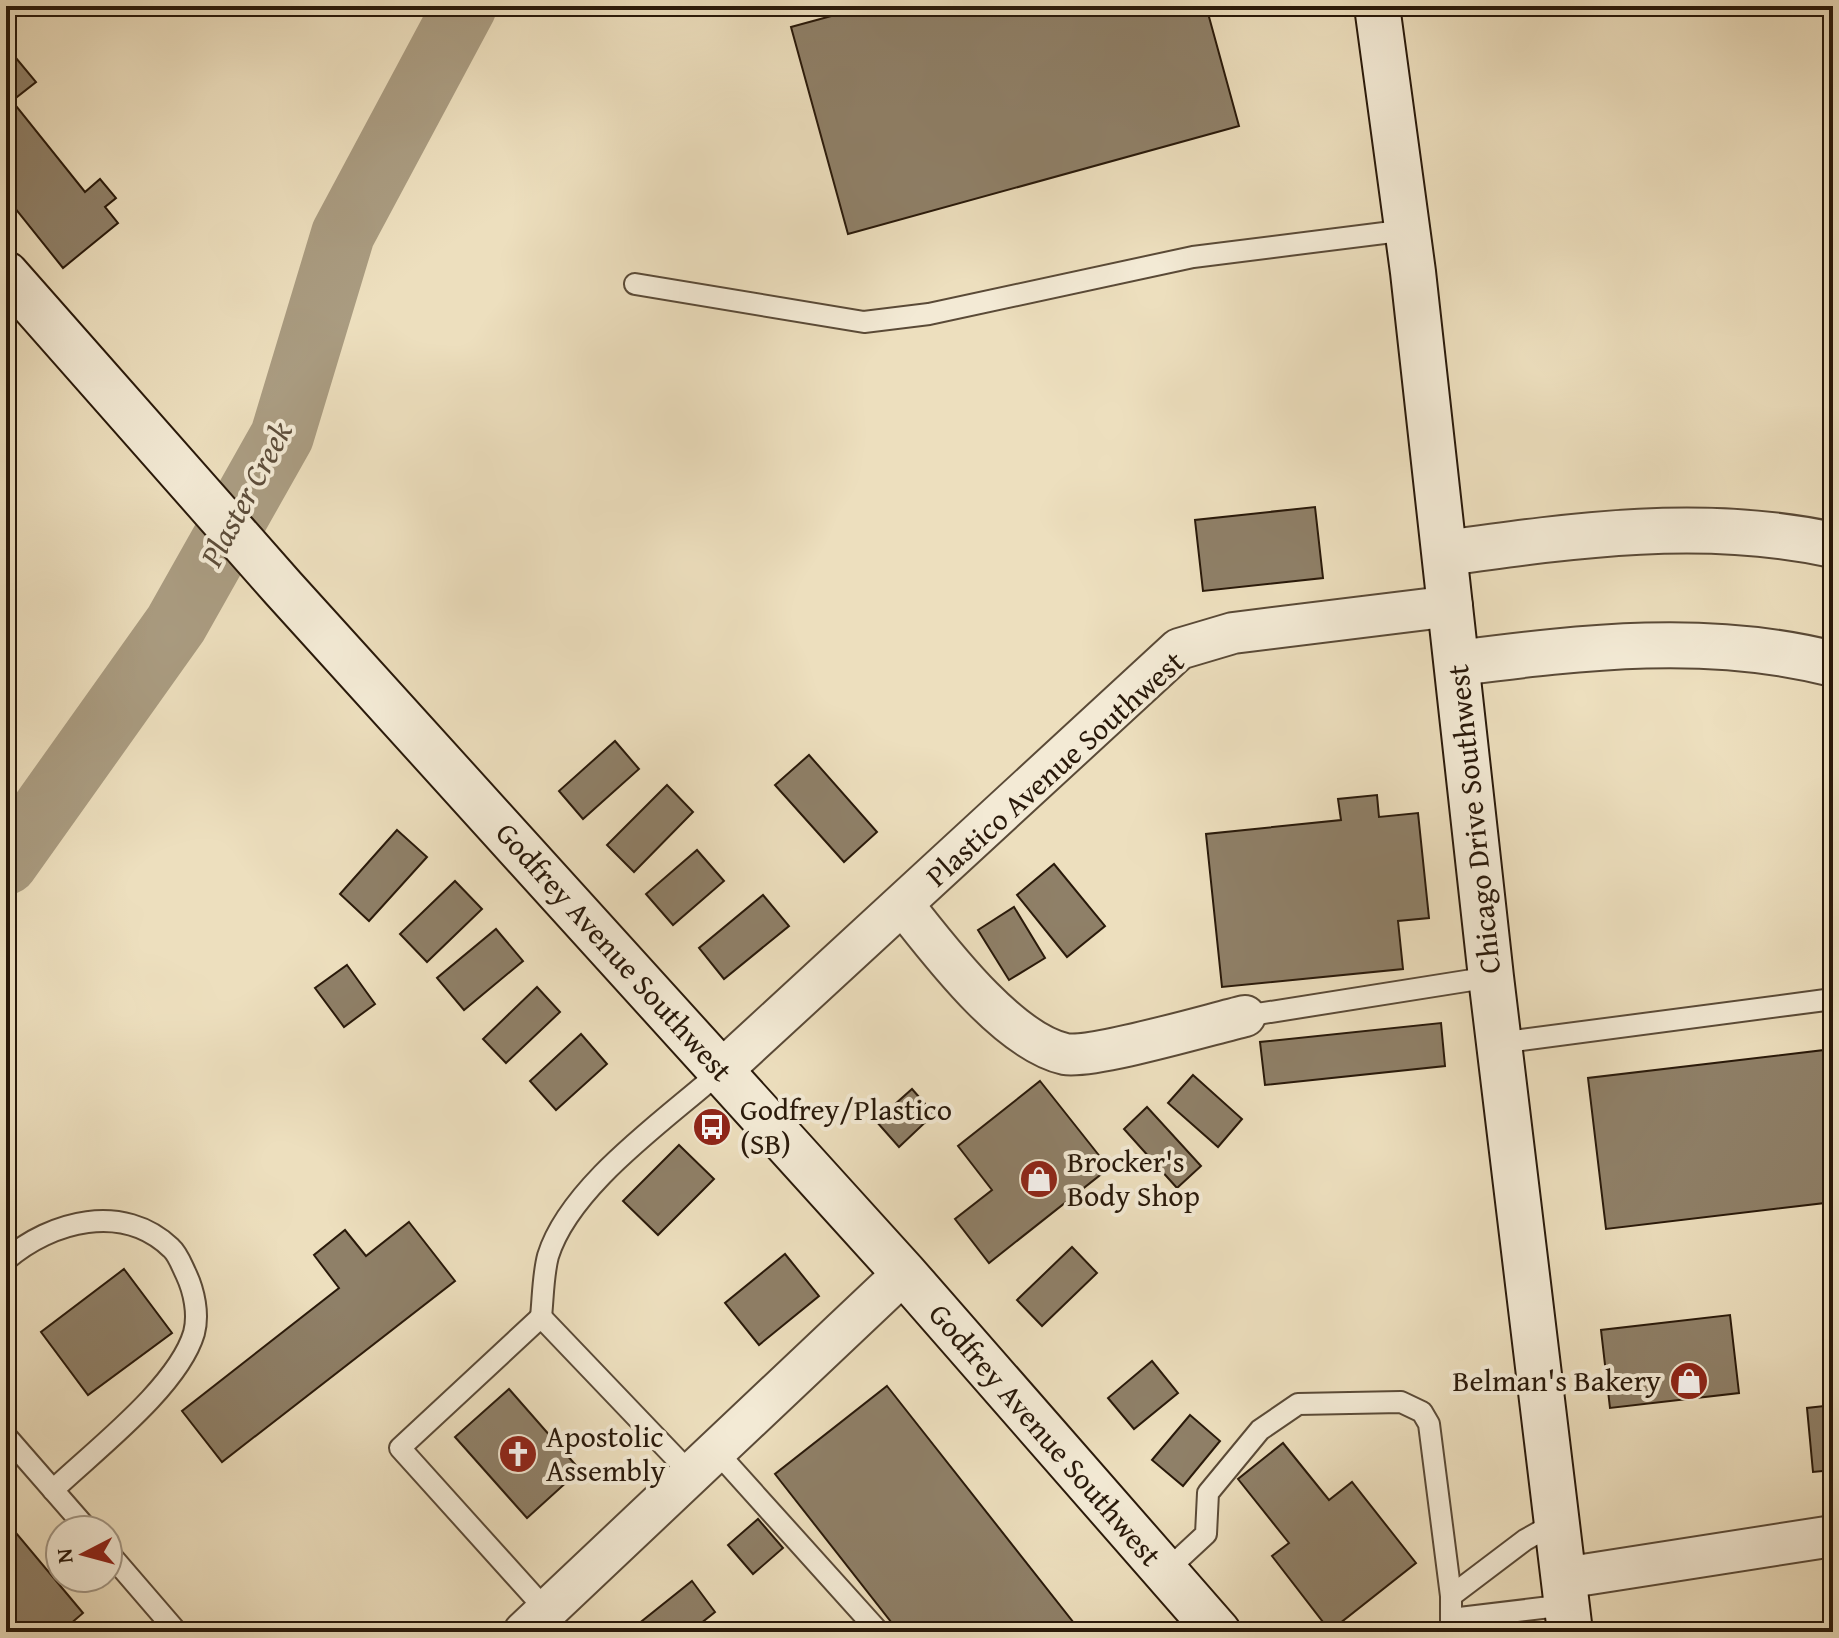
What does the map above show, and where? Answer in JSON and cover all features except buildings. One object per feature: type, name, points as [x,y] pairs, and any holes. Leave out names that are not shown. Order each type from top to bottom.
[{"type":"main road","name":"Chicago Drive Southwest","points":[[1377,6],[1408,230],[1491,977],[1567,1605]]},
{"type":"main road","name":"Godfrey Avenue Southwest","points":[[6,274],[283,588],[904,1273],[1218,1632]]},
{"type":"main road","points":[[1446,553],[1658,528],[1791,536],[1833,545]]},
{"type":"main road","points":[[1458,663],[1584,648],[1699,643],[1780,650],[1833,664]]},
{"type":"street","name":"Plastico Avenue Southwest","points":[[722,1070],[904,906],[1179,649],[1233,633],[1452,606]]},
{"type":"street","points":[[904,906],[960,976],[998,1013],[1035,1039],[1065,1054],[1095,1052],[1245,1016]]},
{"type":"street","points":[[545,1625],[703,1463],[904,1273]]},
{"type":"street","points":[[1567,1605],[1833,1536]]},
{"type":"lane","points":[[635,284],[864,322],[929,314],[1193,257],[1408,230]]},
{"type":"lane","points":[[1245,1016],[1491,977]]},
{"type":"lane","points":[[1499,1043],[1833,999]]},
{"type":"lane","points":[[545,1625],[400,1448],[541,1317],[548,1258],[557,1234],[576,1206],[610,1169],[722,1070]]},
{"type":"lane","points":[[6,1260],[29,1240],[65,1225],[110,1221],[146,1231],[173,1249],[195,1292],[195,1332],[172,1377],[53,1490]]},
{"type":"lane","points":[[541,1317],[703,1463],[879,1632]]},
{"type":"lane","points":[[1165,1572],[1206,1534],[1208,1493],[1260,1430],[1298,1404],[1401,1402],[1422,1412],[1429,1424],[1451,1596],[1451,1625],[1567,1605]]},
{"type":"lane","points":[[6,1436],[74,1514]]},
{"type":"lane","points":[[1451,1596],[1525,1540],[1557,1522]]},
{"type":"lane","points":[[124,1571],[177,1632]]},
{"type":"waterway","name":"Plaster Creek","points":[[6,863],[176,624],[282,436],[343,234],[465,6]]},
{"type":"place","name":"Godfrey/Plastico (SB)","points":[[712,1127]]},
{"type":"place","name":"Brocker's Body Shop","points":[[1039,1179]]},
{"type":"place","name":"Belman's Bakery","points":[[1689,1381]]},
{"type":"place","name":"Apostolic Assembly","points":[[518,1454]]}]
